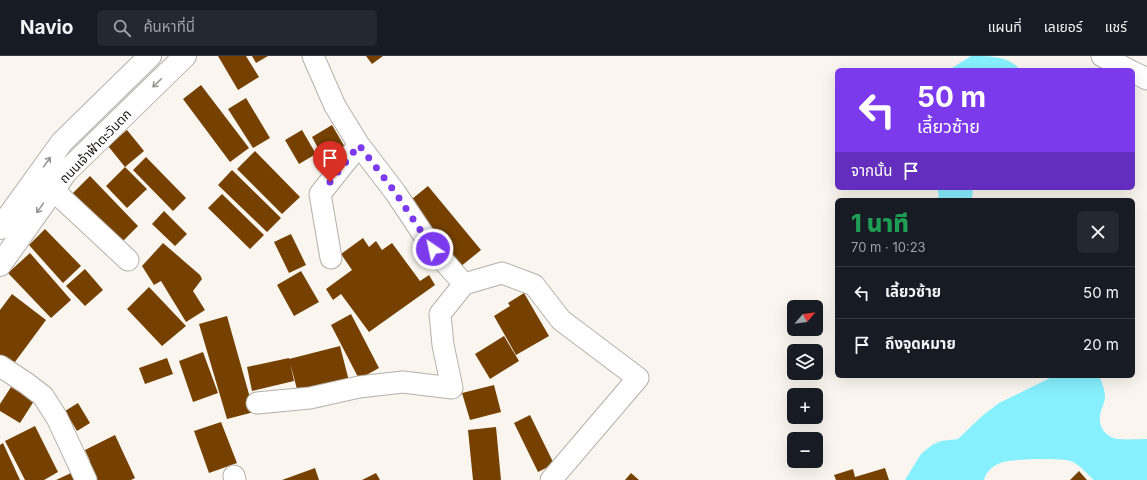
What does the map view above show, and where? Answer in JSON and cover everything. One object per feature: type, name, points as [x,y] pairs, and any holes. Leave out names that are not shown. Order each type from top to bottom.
[{"type":"main road","name":"ถนนเจ้าฟ้าตะวันตก","points":[[0,228],[62,142],[150,56]]},
{"type":"main road","name":"ถนนเจ้าฟ้าตะวันตก","points":[[0,265],[66,172],[185,56]]},
{"type":"street","points":[[312,56],[335,106],[359,145],[395,192],[433,249],[464,284]]},
{"type":"street","points":[[1102,56],[1125,68]]},
{"type":"street","points":[[1135,73],[1147,79]]},
{"type":"street","points":[[331,258],[320,194],[359,145]]},
{"type":"street","points":[[53,190],[128,260]]},
{"type":"street","points":[[257,403],[310,398],[359,387],[403,382],[452,388],[442,345],[440,314],[464,284],[502,273],[534,285],[560,320],[638,378],[551,480]]},
{"type":"street","points":[[0,366],[43,396],[57,418],[86,480]]},
{"type":"water","points":[[971,56],[1005,59],[1018,68],[952,68]]},
{"type":"water","points":[[938,190],[973,190],[972,198],[937,198],[939,196]]},
{"type":"water","points":[[1050,378],[1100,378],[1105,394],[1100,415],[1100,424],[1110,437],[1119,439],[1147,439],[1147,480],[1094,480],[1076,464],[1068,460],[1027,459],[1000,463],[989,471],[984,480],[905,480],[921,454],[932,445],[941,441],[958,439],[982,416],[999,403]]},
{"type":"building","points":[[218,56],[246,56],[259,77],[238,90]]},
{"type":"building","points":[[252,56],[268,56],[256,63]]},
{"type":"building","points":[[366,56],[383,56],[372,64]]},
{"type":"building","points":[[201,85],[249,148],[230,162],[183,99]]},
{"type":"building","points":[[246,98],[270,138],[253,148],[228,109]]},
{"type":"building","points":[[332,125],[346,149],[325,161],[312,137]]},
{"type":"building","points":[[127,130],[144,151],[125,167],[108,146]]},
{"type":"building","points":[[302,130],[316,154],[299,164],[285,140]]},
{"type":"building","points":[[255,151],[300,197],[282,214],[237,169]]},
{"type":"building","points":[[146,157],[186,198],[173,211],[133,170]]},
{"type":"building","points":[[125,167],[147,189],[127,208],[106,186]]},
{"type":"building","points":[[232,170],[281,218],[267,232],[218,185]]},
{"type":"building","points":[[90,176],[138,226],[119,245],[71,195]]},
{"type":"building","points":[[428,186],[481,250],[460,267],[407,203]]},
{"type":"building","points":[[222,194],[264,235],[250,249],[208,208]]},
{"type":"building","points":[[164,211],[187,234],[175,246],[152,224]]},
{"type":"building","points":[[45,229],[81,266],[63,283],[29,245]]},
{"type":"building","points":[[291,234],[306,265],[289,273],[274,242]]},
{"type":"building","points":[[363,238],[369,247],[376,241],[382,250],[392,243],[420,281],[429,275],[435,285],[369,332],[341,294],[333,300],[326,289],[352,270],[341,254]]},
{"type":"building","points":[[163,243],[200,275],[202,279],[193,291],[205,310],[186,322],[161,281],[154,285],[142,266]]},
{"type":"building","points":[[30,253],[71,300],[51,318],[8,273]]},
{"type":"building","points":[[85,269],[103,290],[85,306],[66,286]]},
{"type":"building","points":[[301,271],[319,302],[294,316],[277,285]]},
{"type":"building","points":[[149,287],[186,326],[162,346],[127,309]]},
{"type":"building","points":[[524,293],[549,336],[516,355],[494,316],[510,306],[508,303]]},
{"type":"building","points":[[12,294],[46,320],[12,366],[0,357],[0,310]]},
{"type":"building","points":[[351,314],[379,368],[359,379],[331,325]]},
{"type":"building","points":[[227,316],[254,412],[227,419],[199,324]]},
{"type":"building","points":[[504,336],[519,361],[490,379],[475,354]]},
{"type":"building","points":[[340,346],[349,381],[298,393],[289,359]]},
{"type":"building","points":[[203,352],[218,393],[193,402],[179,361]]},
{"type":"building","points":[[167,358],[173,374],[145,384],[139,368]]},
{"type":"building","points":[[289,358],[294,381],[252,391],[247,367]]},
{"type":"building","points":[[494,385],[501,412],[470,420],[462,393]]},
{"type":"building","points":[[11,387],[34,401],[20,423],[0,411],[0,404]]},
{"type":"building","points":[[78,403],[90,423],[77,431],[65,411]]},
{"type":"building","points":[[530,415],[554,464],[538,472],[514,423]]},
{"type":"building","points":[[221,422],[237,463],[209,473],[194,431]]},
{"type":"building","points":[[35,426],[58,472],[44,480],[25,480],[5,441]]},
{"type":"building","points":[[496,427],[501,480],[473,480],[468,430]]},
{"type":"building","points":[[115,435],[135,478],[131,480],[93,480],[85,464],[90,461],[85,450]]},
{"type":"building","points":[[3,443],[20,480],[0,480],[0,445]]},
{"type":"building","points":[[315,468],[319,480],[282,480]]},
{"type":"building","points":[[885,468],[889,480],[836,480],[834,475],[853,469],[855,477]]},
{"type":"building","points":[[1079,471],[1087,480],[1070,480]]},
{"type":"building","points":[[71,473],[74,480],[56,480]]},
{"type":"building","points":[[376,473],[380,480],[362,480]]},
{"type":"building","points":[[631,473],[639,480],[625,480]]},
{"type":"route","points":[[330,182],[359,145],[395,192],[433,249]]}]
